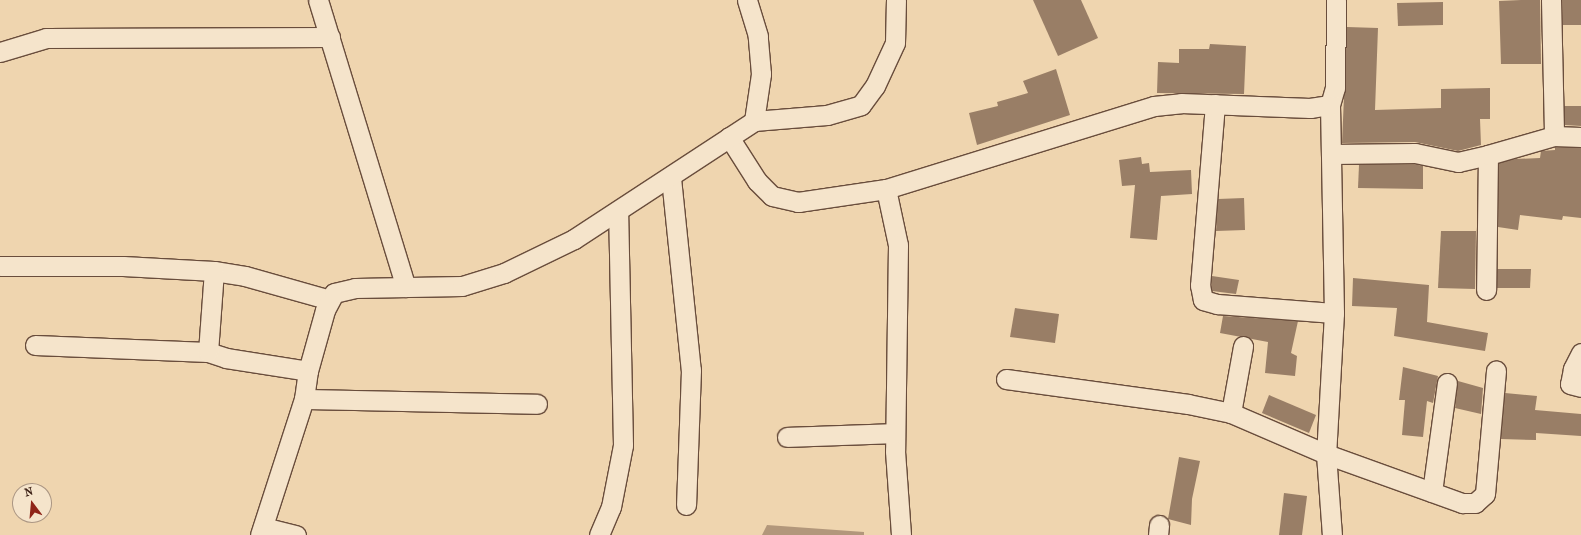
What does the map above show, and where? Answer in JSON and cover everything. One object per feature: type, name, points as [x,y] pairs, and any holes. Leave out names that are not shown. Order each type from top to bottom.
[{"type":"street","points":[[318,0],[406,287]]},
{"type":"street","points":[[746,0],[758,36],[760,74],[754,121]]},
{"type":"street","points":[[296,535],[261,531],[304,399],[308,371],[330,300],[334,293],[355,288],[462,286],[504,273],[574,239],[671,178],[728,137],[754,121],[827,115],[861,105],[875,86],[894,43],[896,0]]},
{"type":"street","points":[[1332,535],[1326,454],[1334,313],[1330,104],[1335,88],[1336,0]]},
{"type":"street","points":[[1551,0],[1554,136]]},
{"type":"street","points":[[0,52],[46,38],[330,37]]},
{"type":"street","points":[[728,137],[757,182],[772,196],[798,202],[886,189],[1154,106],[1216,104],[1310,108],[1330,104]]},
{"type":"street","points":[[1216,104],[1200,285],[1204,300],[1217,304],[1334,313]]},
{"type":"street","points":[[1331,154],[1415,153],[1458,162],[1554,136],[1581,137]]},
{"type":"street","points":[[1486,290],[1488,155]]},
{"type":"street","points":[[671,178],[691,370],[686,505]]},
{"type":"street","points":[[886,189],[898,245],[895,433],[901,535]]},
{"type":"street","points":[[600,535],[611,507],[623,445],[618,212]]},
{"type":"street","points":[[0,266],[123,266],[214,271],[330,300]]},
{"type":"street","points":[[208,352],[214,271]]},
{"type":"street","points":[[35,344],[208,352],[226,358],[308,371]]},
{"type":"street","points":[[1231,413],[1243,346]]},
{"type":"street","points":[[1581,353],[1573,369],[1570,384],[1581,387]]},
{"type":"street","points":[[1006,379],[1188,404],[1231,413],[1326,454],[1462,503],[1475,503],[1485,494],[1496,370]]},
{"type":"street","points":[[1432,492],[1447,383]]},
{"type":"street","points":[[304,399],[537,404]]},
{"type":"street","points":[[787,437],[895,433]]},
{"type":"shaded area","points":[[767,525],[864,532],[864,535],[762,535]]},
{"type":"building","points":[[1033,0],[1081,0],[1098,38],[1058,56]]},
{"type":"building","points":[[1540,0],[1541,64],[1501,64],[1499,1]]},
{"type":"building","points":[[1562,0],[1581,0],[1581,25],[1563,25]]},
{"type":"building","points":[[1443,2],[1443,25],[1398,26],[1397,3]]},
{"type":"building","points":[[1347,27],[1378,28],[1375,110],[1441,108],[1441,89],[1490,88],[1490,119],[1480,119],[1481,145],[1458,151],[1415,142],[1342,143]]},
{"type":"building","points":[[1210,44],[1246,46],[1244,94],[1157,93],[1158,62],[1179,63],[1179,49],[1209,49]]},
{"type":"building","points":[[1056,69],[1070,115],[977,145],[969,113],[998,106],[997,102],[1028,93],[1023,81]]},
{"type":"building","points":[[1564,106],[1581,106],[1581,126],[1565,125]]},
{"type":"building","points":[[1555,147],[1581,148],[1581,218],[1563,216],[1562,220],[1520,215],[1518,230],[1498,227],[1499,163],[1515,159],[1540,158],[1541,151],[1555,150]]},
{"type":"building","points":[[1141,157],[1142,164],[1149,163],[1150,172],[1191,170],[1192,194],[1161,196],[1157,240],[1130,238],[1135,185],[1122,186],[1119,160]]},
{"type":"building","points":[[1414,164],[1423,166],[1423,189],[1358,188],[1359,165]]},
{"type":"building","points":[[1244,198],[1245,230],[1216,231],[1218,199]]},
{"type":"building","points":[[1441,231],[1476,231],[1475,289],[1438,288]]},
{"type":"building","points":[[1497,269],[1531,269],[1530,288],[1497,288]]},
{"type":"building","points":[[1212,276],[1239,280],[1236,294],[1212,291]]},
{"type":"building","points":[[1353,278],[1429,285],[1427,322],[1488,333],[1485,351],[1394,336],[1397,308],[1352,306]]},
{"type":"building","points":[[1015,308],[1059,314],[1055,343],[1010,337]]},
{"type":"building","points":[[1223,316],[1298,321],[1291,353],[1297,356],[1295,376],[1265,373],[1268,342],[1220,333]]},
{"type":"building","points":[[1403,367],[1438,376],[1433,403],[1427,401],[1423,437],[1402,435],[1405,400],[1399,400]]},
{"type":"building","points":[[1458,381],[1483,388],[1481,414],[1455,408]]},
{"type":"building","points":[[1505,393],[1537,396],[1535,410],[1581,414],[1581,436],[1536,433],[1536,440],[1501,439]]},
{"type":"building","points":[[1269,395],[1316,415],[1309,433],[1262,413]]},
{"type":"building","points":[[1179,457],[1200,461],[1192,499],[1191,525],[1168,519]]},
{"type":"building","points":[[1284,493],[1307,496],[1302,535],[1279,535]]}]
